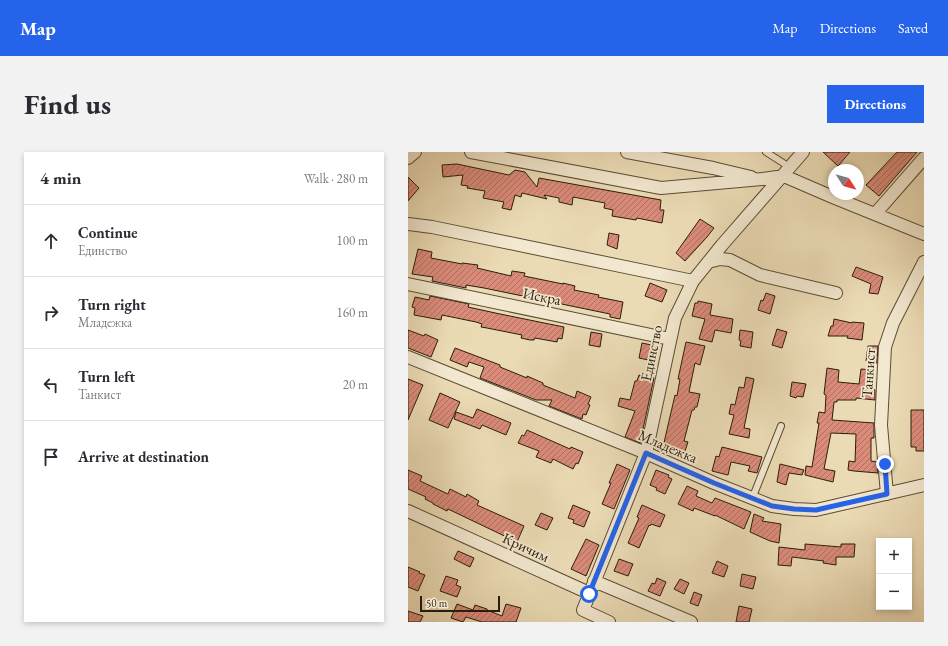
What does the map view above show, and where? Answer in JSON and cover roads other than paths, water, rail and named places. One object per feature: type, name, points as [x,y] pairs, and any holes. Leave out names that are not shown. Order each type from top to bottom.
[{"type":"street","points":[[408,158],[415,152]]},
{"type":"street","points":[[471,152],[661,188],[762,179],[787,172],[835,198],[924,234]]},
{"type":"street","points":[[627,152],[762,179]]},
{"type":"street","name":"Единство","points":[[589,594],[646,453],[675,318],[693,281],[722,245],[803,152]]},
{"type":"street","points":[[875,214],[924,158]]},
{"type":"street","points":[[408,224],[432,227],[693,281]]},
{"type":"street","points":[[722,245],[730,260]]},
{"type":"street","points":[[708,262],[730,260],[760,275],[836,292]]},
{"type":"street","name":"Танкист","points":[[887,494],[881,425],[885,347],[893,323],[924,262]]},
{"type":"street","name":"Искра","points":[[408,284],[670,339]]},
{"type":"street","name":"Младежка","points":[[408,357],[646,453],[752,499],[772,506],[816,510],[924,485]]},
{"type":"street","name":"Кричим","points":[[408,511],[589,594]]},
{"type":"street","points":[[594,581],[691,622]]},
{"type":"street","points":[[589,594],[583,610],[609,622]]},
{"type":"lane","points":[[766,152],[787,172]]},
{"type":"lane","points":[[752,499],[781,426]]}]
